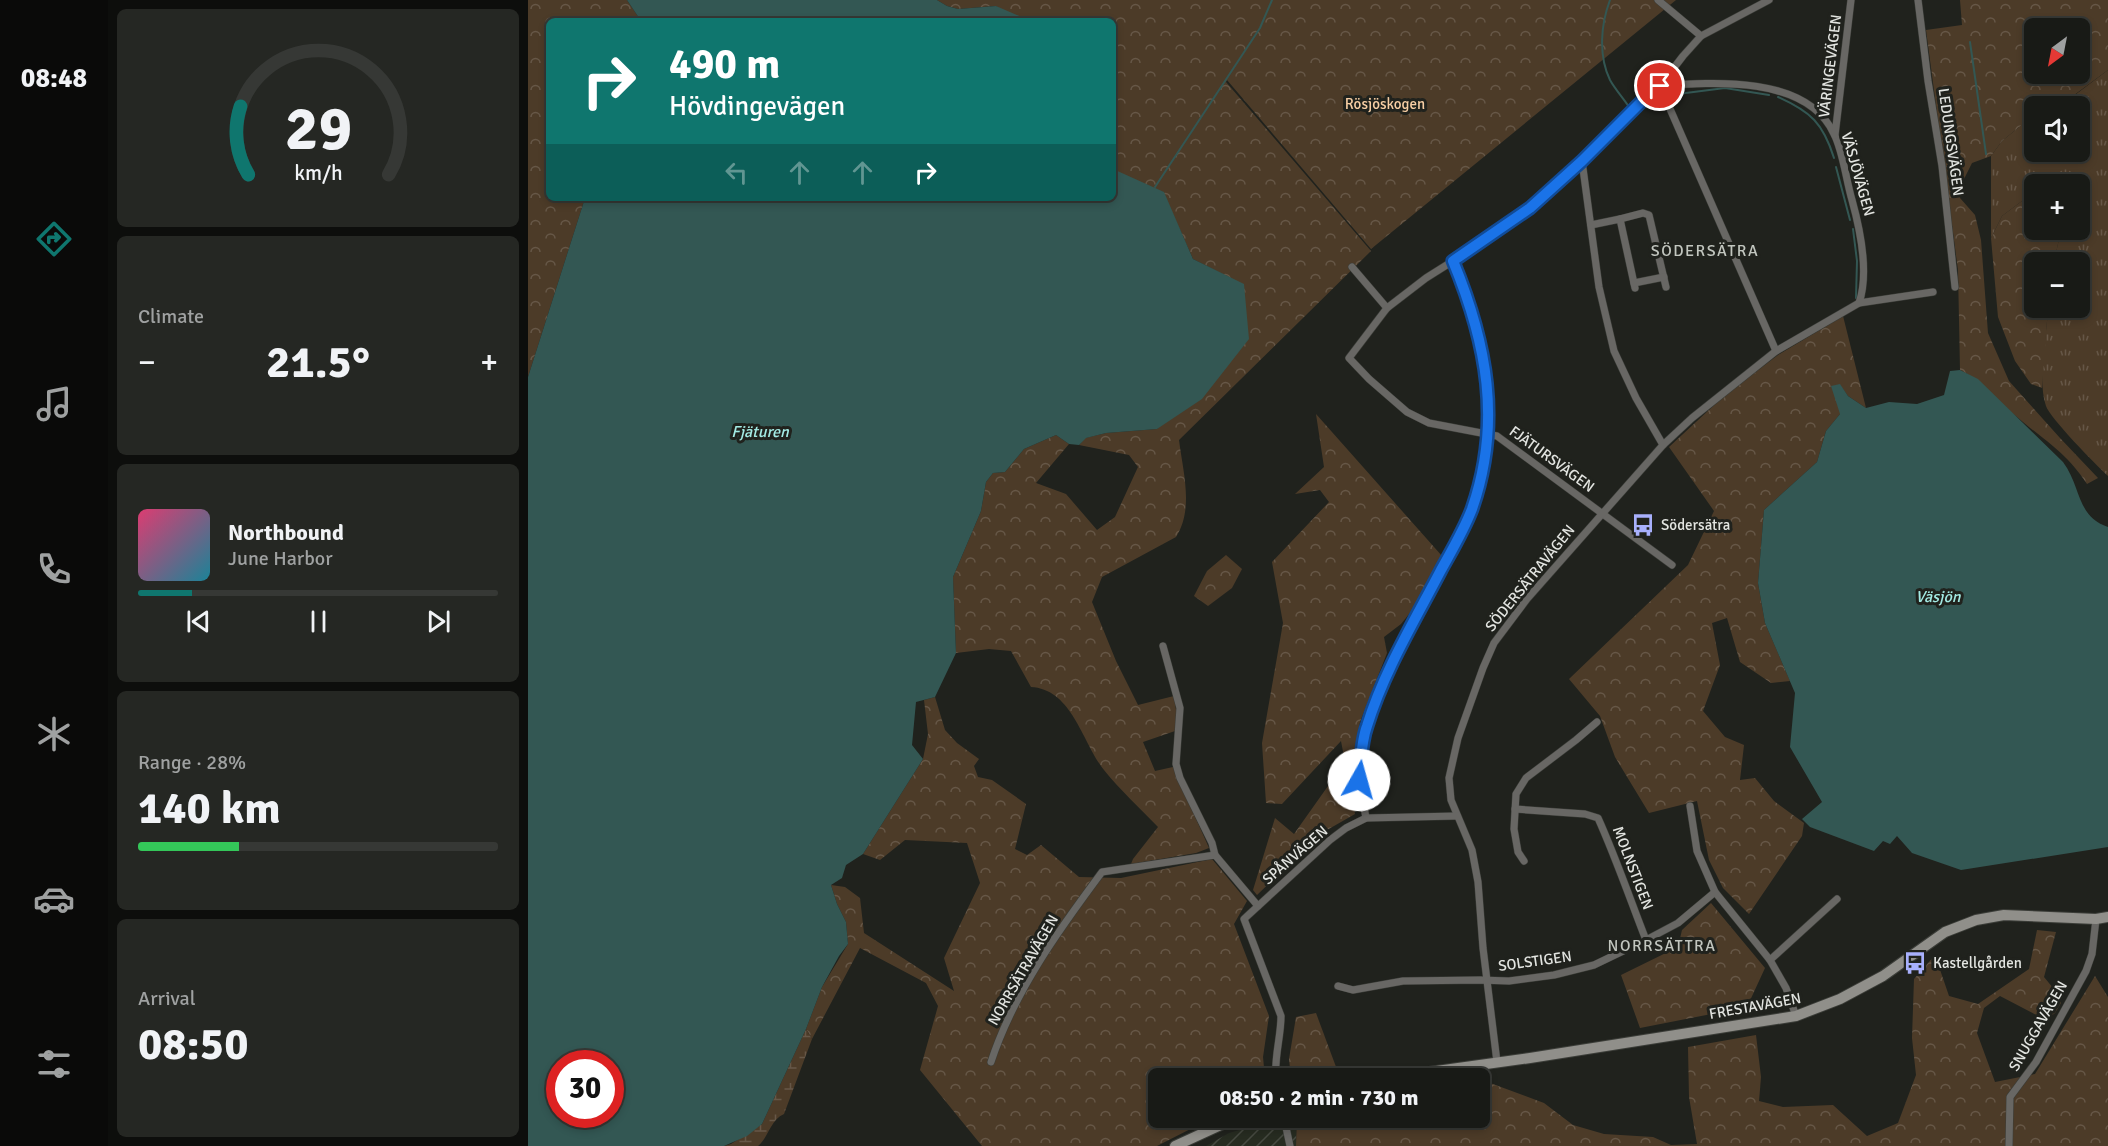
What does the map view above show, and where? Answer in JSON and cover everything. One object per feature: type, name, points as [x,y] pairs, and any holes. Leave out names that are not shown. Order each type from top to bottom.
[{"type":"street","points":[[1658,0],[1701,36]]},
{"type":"street","points":[[1352,267],[1387,308],[1426,278],[1530,208],[1660,86],[1701,36],[1769,0]]},
{"type":"street","name":"VÄRINGEVÄGEN","points":[[1835,135],[1851,0]]},
{"type":"street","name":"LEDUNGSVÄGEN","points":[[1918,0],[1942,166],[1955,287]]},
{"type":"street","name":"VÄSJÖVÄGEN","points":[[1660,86],[1715,82],[1755,86],[1786,93],[1805,102],[1822,116],[1835,135],[1858,221],[1863,285],[1859,303]]},
{"type":"street","points":[[1660,86],[1776,351]]},
{"type":"street","points":[[1582,161],[1599,287],[1614,351],[1636,398],[1663,445]]},
{"type":"street","points":[[1591,225],[1643,213],[1649,215],[1666,287]]},
{"type":"street","points":[[1620,219],[1635,285],[1664,277]]},
{"type":"street","points":[[1366,818],[1359,780],[1366,728],[1386,677],[1472,509],[1483,462],[1487,434],[1488,390],[1483,352],[1467,295],[1453,261]]},
{"type":"street","name":"SÖDERSÄTRAVÄGEN","points":[[1497,1062],[1478,882],[1472,850],[1451,800],[1449,778],[1461,728],[1491,650],[1503,629],[1524,602],[1663,445],[1692,418],[1776,351],[1859,303],[1933,291]]},
{"type":"street","name":"FJÄTURSVÄGEN","points":[[1387,308],[1349,358],[1369,379],[1407,412],[1429,423],[1497,436],[1672,565]]},
{"type":"street","points":[[1163,646],[1180,708],[1176,764],[1180,778],[1212,843],[1215,855],[1243,886],[1257,906],[1244,919],[1281,1016],[1276,1068]]},
{"type":"street","points":[[1524,861],[1518,852],[1514,830],[1516,794],[1526,778],[1596,722]]},
{"type":"street","points":[[1690,806],[1697,851],[1714,892],[1770,960],[1786,988],[1796,1016]]},
{"type":"street","name":"MOLNSTIGEN","points":[[1515,808],[1585,814],[1598,818],[1617,859],[1620,874],[1646,940]]},
{"type":"street","name":"SPÅNVÄGEN","points":[[1257,906],[1330,840],[1346,828],[1366,818],[1457,816]]},
{"type":"street","name":"NORRSÄTRAVÄGEN","points":[[991,1062],[1015,1005],[1045,953],[1057,933],[1102,873],[1215,855]]},
{"type":"street","name":"SOLSTIGEN","points":[[1338,986],[1353,990],[1403,981],[1509,981],[1554,975],[1594,965],[1678,922],[1714,892]]},
{"type":"street","points":[[1770,960],[1838,898]]},
{"type":"street","name":"FRESTAVÄGEN","points":[[1455,1068],[1796,1016],[1840,999],[1883,976],[1945,932],[1976,921],[2004,915],[2096,919],[2108,917]]},
{"type":"street","name":"SNUGGAVÄGEN","points":[[2010,1146],[2010,1097],[2036,1062],[2086,971],[2092,954],[2096,919]]},
{"type":"street","points":[[1175,1146],[1214,1128]]},
{"type":"street","points":[[1286,1128],[1290,1146]]},
{"type":"shaded area","points":[[1247,1128],[1297,1128],[1296,1146],[1206,1146],[1229,1133]]},
{"type":"green space","points":[[528,0],[627,0],[639,18],[546,18],[546,201],[584,201],[528,377]]},
{"type":"green space","name":"Rösjöskogen","points":[[937,0],[1676,0],[1371,249],[1227,80],[1226,82],[1371,251],[1179,440],[1185,477],[1186,502],[1185,515],[1176,537],[1102,577],[1092,602],[1116,661],[1138,705],[1174,696],[1177,717],[1175,731],[1143,742],[1155,771],[1173,767],[1209,848],[1196,853],[1131,864],[1158,827],[1104,770],[1075,719],[1057,697],[1045,690],[1031,687],[1011,651],[989,649],[956,653],[953,577],[981,511],[986,482],[993,473],[1005,472],[1024,449],[1056,435],[1069,444],[1036,483],[1066,494],[1097,530],[1115,517],[1138,467],[1129,455],[1079,445],[1085,438],[1106,433],[1157,429],[1244,285],[1193,259],[1163,192],[1116,197],[1116,18],[1014,18],[996,6],[958,9]]},
{"type":"green space","points":[[1960,0],[2108,0],[2108,70],[2090,83],[2090,18],[2024,18],[2024,84],[2089,84],[2073,96],[2024,96],[2024,123],[2002,141],[1991,156],[1972,163],[1962,183],[1960,198],[1975,215],[1981,240],[1988,333],[2009,381],[2098,478],[2087,484],[2071,463],[2055,448],[1983,386],[1960,370],[1958,270],[1926,30],[1962,25]]},
{"type":"green space","points":[[2108,70],[2108,476],[2049,412],[2042,384],[2047,318],[2090,318],[2090,252],[2056,252],[2059,240],[2090,240],[2090,174],[2024,174],[2024,200],[2002,216],[1991,238],[1991,156],[2002,141],[2024,123],[2024,162],[2090,162],[2090,96],[2074,96]]},
{"type":"green space","points":[[2024,200],[2024,240],[2059,240],[2056,252],[2024,252],[2024,318],[2047,318],[2042,388],[2031,384],[2015,361],[1998,317],[1991,238],[2002,216]]},
{"type":"green space","points":[[1843,316],[1866,408],[1848,396],[1840,385],[1840,414],[1826,431],[1817,462],[1764,510],[1758,583],[1765,623],[1790,681],[1771,683],[1740,662],[1727,618],[1712,623],[1720,665],[1703,711],[1725,737],[1744,745],[1740,780],[1755,778],[1774,801],[1804,823],[1802,836],[1749,914],[1723,888],[1709,860],[1697,801],[1649,813],[1615,757],[1600,716],[1569,679],[1688,565],[1714,511],[1669,447],[1724,396],[1778,355]]},
{"type":"green space","points":[[1316,414],[1442,556],[1414,608],[1401,624],[1384,637],[1387,653],[1360,722],[1349,779],[1355,814],[1320,834],[1257,895],[1253,890],[1275,818],[1294,834],[1345,762],[1341,741],[1282,804],[1266,803],[1262,743],[1283,623],[1272,562],[1329,502],[1320,490],[1295,494],[1324,467]]},
{"type":"green space","points":[[1226,555],[1242,569],[1232,588],[1208,606],[1194,596],[1207,571]]},
{"type":"green space","points":[[935,697],[945,730],[957,743],[979,759],[974,766],[978,777],[992,780],[1026,804],[1015,849],[1027,855],[1041,845],[1079,877],[1121,878],[1212,859],[1247,901],[1234,924],[1269,1016],[1263,1057],[1264,1068],[1148,1068],[1148,1128],[1192,1128],[1157,1146],[982,1146],[920,1070],[938,1006],[926,983],[860,948],[812,1039],[806,1029],[822,987],[848,944],[846,922],[831,885],[845,887],[860,898],[864,933],[954,991],[944,958],[980,883],[967,843],[905,840],[880,860],[863,854],[923,759],[928,734],[924,700]]},
{"type":"green space","points":[[1711,903],[1765,968],[1747,1007],[1640,1028],[1621,975],[1678,947],[1682,930]]},
{"type":"green space","points":[[2037,930],[2056,932],[2044,977],[2058,994],[2061,1003],[2055,1013],[2046,1020],[2000,996],[1984,1008],[1977,1033],[1995,1082],[2035,1074],[2095,976],[2108,997],[2108,1146],[1296,1146],[1297,1128],[1490,1128],[1490,1083],[1544,1103],[1573,1125],[1604,1134],[1653,1137],[1671,1145],[1697,1144],[1689,1097],[1688,1047],[1756,1035],[1761,1077],[1759,1101],[1783,1107],[1833,1105],[1867,1136],[1898,1123],[1916,1075],[1912,1038],[1914,979],[1935,955],[1949,996],[1978,1004],[2029,969]]},
{"type":"green space","points":[[1316,1013],[1336,1068],[1290,1068],[1289,1059],[1296,1017]]},
{"type":"green space","points":[[806,1029],[812,1039],[784,1114],[776,1120],[758,1146],[724,1146],[762,1124]]},
{"type":"water","points":[[627,0],[937,0],[958,9],[996,6],[1024,18],[639,18]]},
{"type":"water","name":"Fjäturen","points":[[1116,170],[1164,192],[1193,259],[1244,284],[1249,339],[1202,399],[1157,429],[1106,433],[1086,438],[1079,445],[1069,444],[1056,435],[1024,449],[1005,472],[993,473],[986,482],[981,511],[953,577],[956,653],[935,697],[916,702],[912,745],[923,759],[863,854],[846,865],[842,878],[831,885],[846,922],[848,944],[822,987],[806,1029],[762,1124],[747,1136],[724,1146],[528,1146],[528,377],[584,201],[1116,201]]},
{"type":"water","name":"Väsjön","points":[[1960,370],[1978,379],[2063,462],[2090,516],[2108,527],[2108,847],[1961,870],[1912,853],[1897,836],[1890,844],[1883,841],[1874,851],[1810,827],[1802,819],[1822,802],[1790,747],[1795,693],[1765,623],[1758,583],[1764,510],[1817,462],[1826,431],[1840,414],[1831,386],[1840,384],[1848,396],[1866,408],[1889,402],[1917,404],[1944,395],[1950,371]]},
{"type":"waterway","points":[[1155,187],[1260,28],[1272,0]]},
{"type":"waterway","points":[[1610,0],[1603,29],[1602,50],[1610,80],[1629,107]]},
{"type":"waterway","points":[[1970,42],[1986,154]]},
{"type":"waterway","points":[[1670,95],[1725,88],[1769,95]]},
{"type":"waterway","points":[[1778,97],[1799,108],[1814,120],[1825,136],[1834,158]]},
{"type":"waterway","points":[[1836,167],[1850,220]]},
{"type":"waterway","points":[[1853,229],[1857,261],[1856,298]]},
{"type":"place","name":"Södersätra","points":[[1643,525]]},
{"type":"place","name":"Kastellgården","points":[[1915,963]]},
{"type":"district","name":"SÖDERSÄTRA","points":[[1705,250]]},
{"type":"district","name":"NORRSÄTTRA","points":[[1662,945]]},
{"type":"route","points":[[1359,780],[1366,728],[1372,711],[1405,638],[1472,509],[1483,462],[1487,434],[1488,390],[1483,352],[1467,295],[1453,261],[1530,208],[1660,86]]}]
